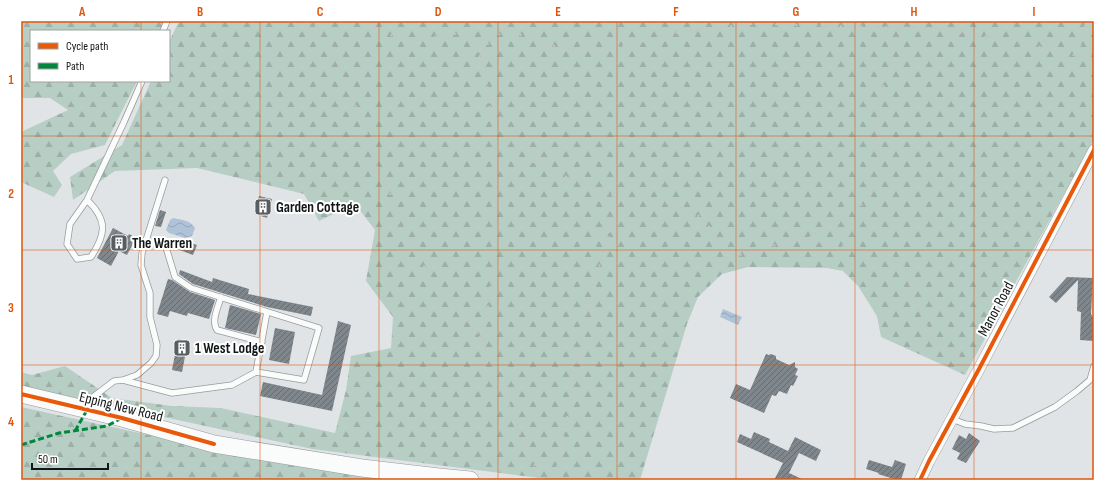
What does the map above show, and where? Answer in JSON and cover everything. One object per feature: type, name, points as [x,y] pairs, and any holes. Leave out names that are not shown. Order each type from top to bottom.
[{"type":"main road","name":"Epping New Road","points":[[21,394],[214,444],[362,468],[470,480]]},
{"type":"street","name":"Manor Road","points":[[920,480],[1094,150]]},
{"type":"lane","points":[[87,200],[97,210],[104,226],[99,244],[91,258],[77,258],[67,244],[70,224],[87,200],[142,82]]},
{"type":"lane","points":[[89,411],[93,398],[114,381],[123,380],[137,375],[151,363],[156,356],[157,345],[150,317],[150,293],[141,265],[142,253],[165,180]]},
{"type":"lane","points":[[123,380],[172,393],[232,385],[256,372],[304,380],[319,328],[191,288],[175,277],[165,244]]},
{"type":"lane","points":[[221,297],[214,321],[214,326],[217,330],[262,342]]},
{"type":"lane","points":[[256,372],[267,312]]},
{"type":"lane","points":[[952,419],[966,424],[994,429],[1013,428],[1049,410],[1078,392],[1090,380],[1094,366]]},
{"type":"path","points":[[312,21],[330,44],[366,133],[375,162],[421,262],[483,340]]},
{"type":"path","points":[[364,21],[392,36],[410,40],[429,39],[446,34],[462,34],[469,39],[478,53],[485,69]]},
{"type":"path","points":[[499,21],[508,28],[544,44],[570,49],[595,49],[619,46],[681,32],[748,24],[900,27],[930,28],[1012,40],[1094,61]]},
{"type":"path","points":[[820,21],[822,26]]},
{"type":"path","points":[[1078,56],[1086,21]]},
{"type":"path","points":[[806,240],[833,219],[863,204],[874,189],[878,179],[880,161],[877,132],[879,103],[900,27]]},
{"type":"path","points":[[508,28],[489,41],[483,55],[497,162],[495,258],[483,340],[484,346],[514,416],[522,439],[533,460],[538,480]]},
{"type":"path","points":[[489,106],[526,142],[541,162],[552,171],[619,198],[664,202],[692,210],[707,224],[719,243],[728,251],[738,254],[759,252],[785,241],[806,240],[865,250],[892,257],[904,266],[908,281],[930,332],[942,345],[979,369]]},
{"type":"path","points":[[497,162],[541,162]]},
{"type":"path","points":[[550,480],[559,461],[588,304],[619,198]]},
{"type":"green space","points":[[21,21],[164,21],[160,30],[30,30],[30,82],[136,82],[105,145],[71,154],[53,171],[62,185],[54,197],[21,182],[21,132],[68,110],[50,98],[21,98]]},
{"type":"green space","points":[[179,21],[1094,21],[1094,139],[965,375],[881,337],[877,316],[858,286],[843,271],[827,268],[748,267],[722,274],[698,297],[687,324],[640,480],[554,480],[312,449],[21,386],[21,372],[32,375],[65,366],[112,398],[172,406],[221,408],[335,433],[346,390],[351,356],[391,348],[393,317],[366,281],[375,230],[355,204],[319,221],[304,194],[197,168],[115,171],[73,200],[70,177],[122,145],[151,82],[170,82],[170,40]]},
{"type":"green space","points":[[21,407],[190,444],[426,480],[21,480]]},
{"type":"water","points":[[173,218],[191,223],[195,228],[192,236],[185,238],[169,233],[166,230],[170,220]]},
{"type":"water","points":[[723,309],[742,317],[738,325],[720,317]]},
{"type":"building","name":"Garden Cottage","points":[[259,196],[272,199],[267,218],[255,214]]},
{"type":"building","points":[[160,210],[166,212],[161,227],[155,226]]},
{"type":"building","name":"The Warren","points":[[113,228],[128,236],[129,234],[136,238],[127,255],[119,251],[111,266],[97,258]]},
{"type":"building","points":[[181,239],[197,245],[193,255],[177,249]]},
{"type":"building","points":[[180,270],[212,282],[213,278],[249,289],[248,294],[313,307],[311,316],[267,307],[193,284],[179,274]]},
{"type":"building","points":[[1067,277],[1093,278],[1091,314],[1094,319],[1094,341],[1080,340],[1081,312],[1077,311],[1078,280],[1056,303],[1049,297]]},
{"type":"building","points":[[168,279],[190,292],[215,300],[209,319],[188,313],[187,316],[170,311],[168,317],[157,314]]},
{"type":"building","points":[[230,305],[261,314],[256,335],[225,328]]},
{"type":"building","points":[[338,321],[351,325],[332,411],[260,396],[263,382],[322,395]]},
{"type":"building","points":[[275,328],[295,332],[289,364],[269,360]]},
{"type":"building","points":[[178,339],[188,341],[182,372],[172,370]]},
{"type":"building","points":[[766,354],[776,356],[776,359],[789,365],[795,362],[795,367],[798,369],[795,375],[798,376],[793,386],[791,385],[787,394],[779,391],[776,396],[772,395],[764,413],[730,398],[736,384],[750,390]]},
{"type":"building","points":[[754,432],[770,439],[769,442],[788,451],[795,437],[821,450],[816,461],[799,453],[789,473],[804,480],[774,480],[783,463],[737,442],[740,434],[751,439]]},
{"type":"building","points":[[969,433],[980,441],[966,463],[957,459],[960,453],[952,449],[959,435],[966,439]]},
{"type":"building","points":[[869,460],[892,467],[895,460],[906,464],[901,480],[866,469]]},
{"type":"marked path","points":[[75,431],[87,410]]},
{"type":"marked path","points":[[21,445],[59,433],[107,426],[122,418]]},
{"type":"cycle path","points":[[920,480],[1094,150]]},
{"type":"cycle path","points":[[21,394],[122,418],[214,444]]},
{"type":"place","name":"Garden Cottage","points":[[263,207]]},
{"type":"place","name":"The Warren","points":[[119,243]]},
{"type":"place","name":"1 West Lodge","points":[[182,348]]}]
